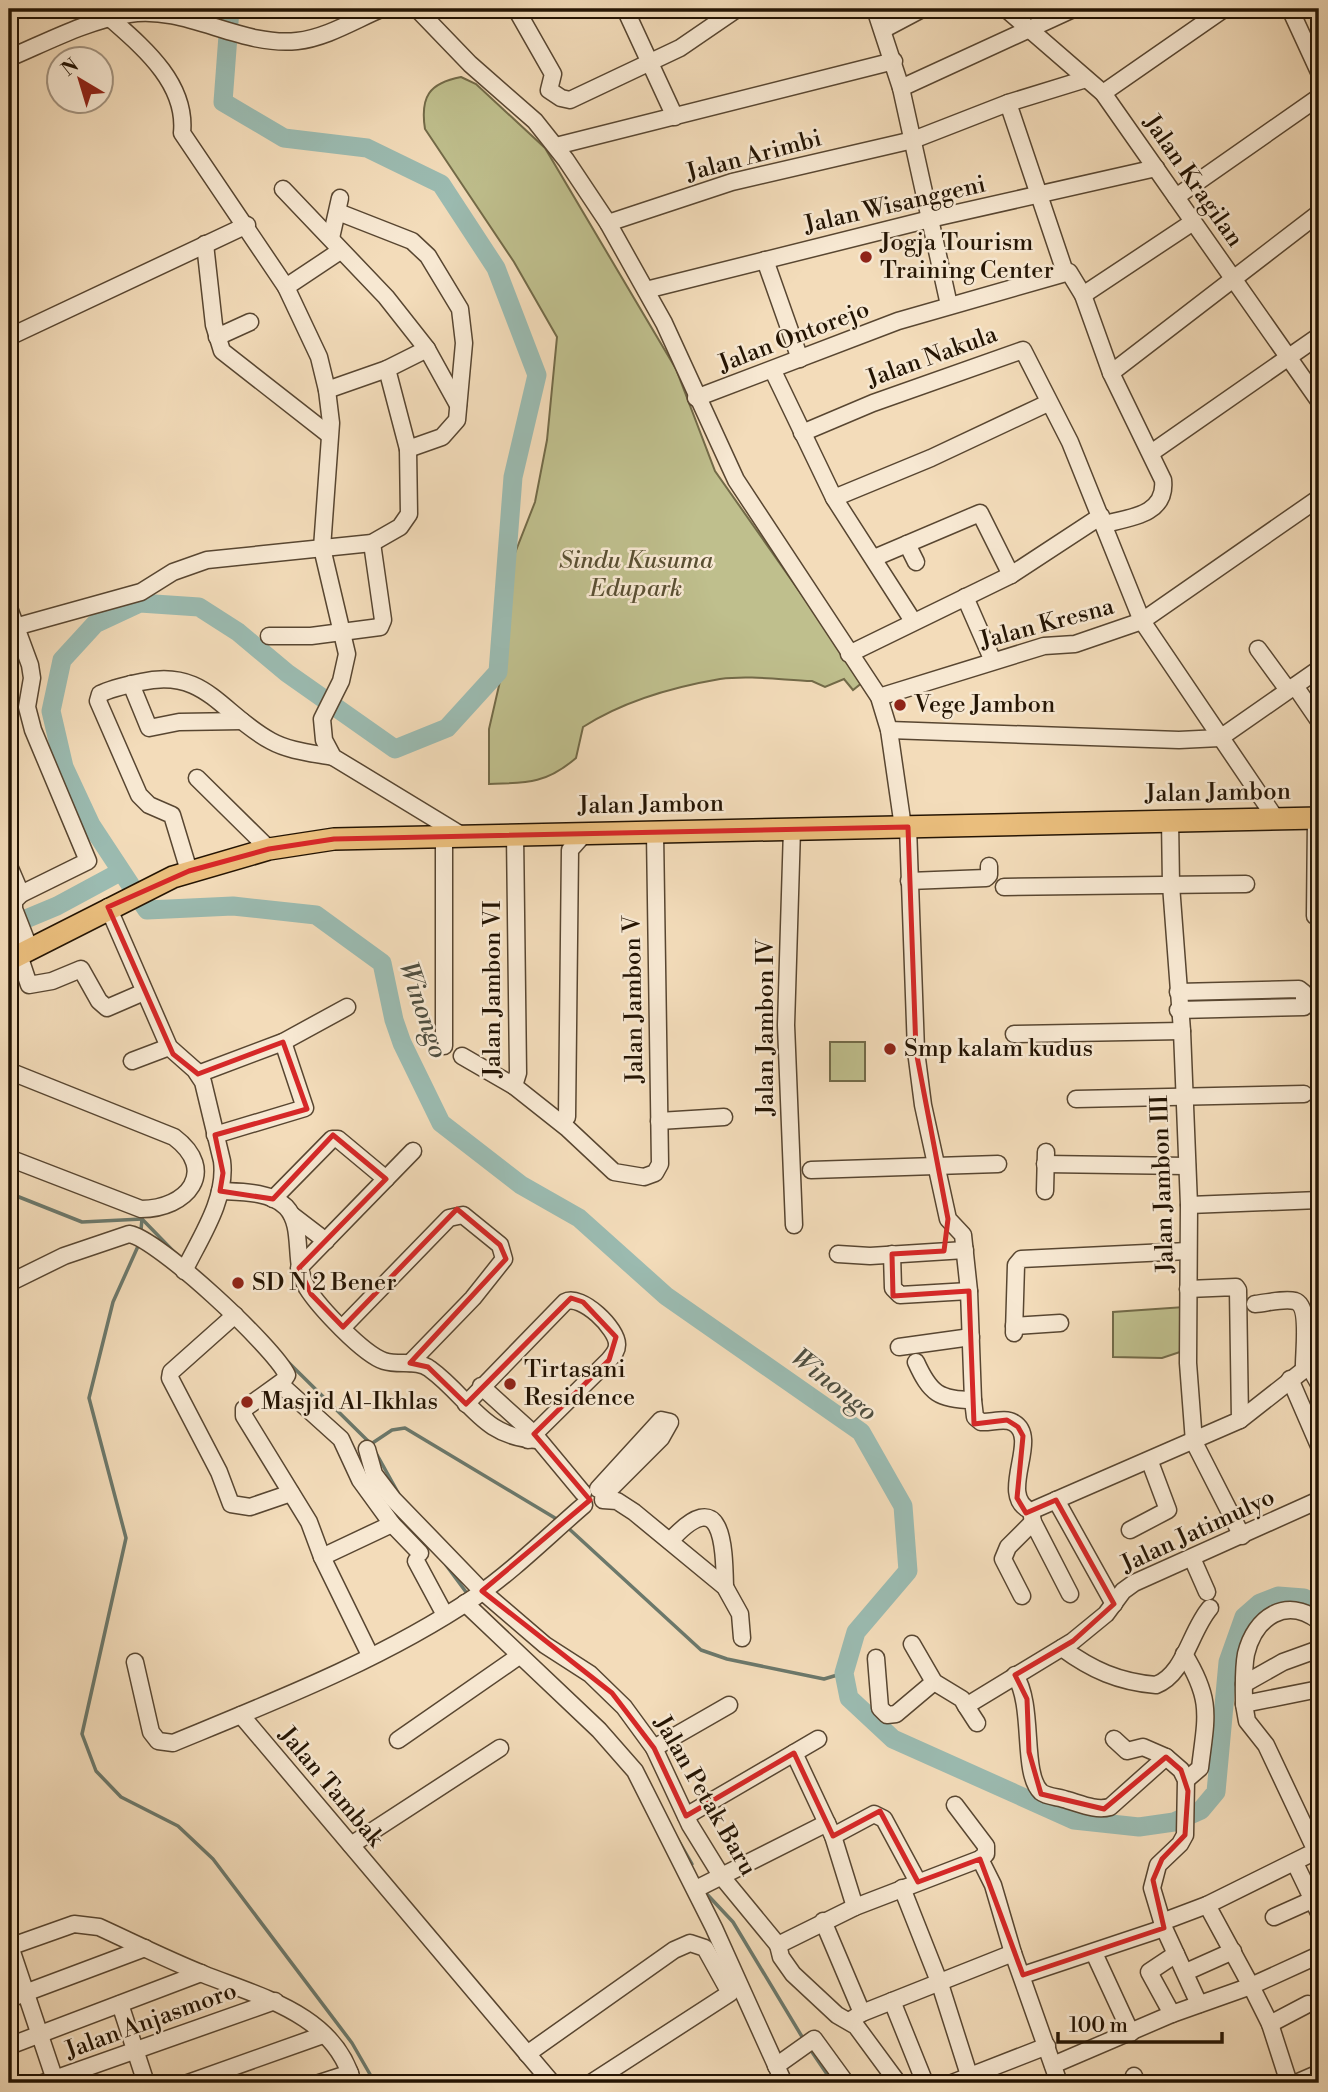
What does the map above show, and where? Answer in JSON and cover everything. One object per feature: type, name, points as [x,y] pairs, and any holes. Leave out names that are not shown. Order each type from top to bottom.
[{"type":"main road","name":"Jalan Jambon","points":[[20,949],[181,874],[269,849],[334,839],[1318,818]]},
{"type":"street","points":[[9,58],[113,14],[152,13],[195,20],[249,35],[299,41],[381,9]]},
{"type":"street","points":[[417,9],[470,64],[535,121],[556,146],[608,223],[646,290],[736,480],[879,697],[889,730],[906,827],[916,1051],[935,1166],[948,1219],[961,1231],[965,1250],[975,1417],[981,1422],[1007,1420],[1016,1423],[1021,1431],[1017,1498],[1032,1517],[1070,1594]]},
{"type":"street","points":[[516,9],[553,74],[549,90],[570,100],[695,40],[737,9]]},
{"type":"street","points":[[625,9],[652,62],[675,117]]},
{"type":"street","points":[[875,9],[901,88],[949,305]]},
{"type":"street","points":[[888,27],[922,9]]},
{"type":"street","name":"Jalan Kragilan","points":[[1006,9],[1103,93],[1319,401]]},
{"type":"street","points":[[901,88],[1073,9]]},
{"type":"street","points":[[1103,93],[1224,9]]},
{"type":"street","points":[[1290,9],[1313,41],[1319,72]]},
{"type":"street","points":[[113,14],[153,56],[180,105],[184,118],[182,133],[247,225],[286,287],[319,356],[331,416],[322,548],[344,631],[346,664],[322,719],[324,740],[333,757]]},
{"type":"street","points":[[556,146],[894,61]]},
{"type":"street","name":"Jalan Arimbi","points":[[608,223],[732,182],[913,140],[1008,103],[1086,79]]},
{"type":"street","points":[[1176,197],[1319,97]]},
{"type":"street","points":[[849,654],[1011,575],[1102,520],[1145,514],[1161,499],[1163,480],[1111,373],[1083,295],[1067,272],[1008,103]]},
{"type":"street","name":"Jalan Wisanggeni","points":[[646,290],[930,219],[1156,168]]},
{"type":"street","points":[[283,189],[386,297],[427,349],[458,405]]},
{"type":"street","points":[[286,287],[336,244],[339,205],[412,241],[428,256],[460,309],[464,326],[457,420],[449,432],[437,440],[408,449]]},
{"type":"street","points":[[1111,373],[1232,277],[1319,213]]},
{"type":"street","points":[[1083,295],[1193,222]]},
{"type":"street","points":[[9,337],[247,225]]},
{"type":"street","points":[[205,244],[216,337],[222,351],[328,434]]},
{"type":"street","points":[[765,260],[800,359]]},
{"type":"street","name":"Jalan Ontorejo","points":[[696,398],[949,305],[1067,272]]},
{"type":"street","points":[[216,337],[250,322]]},
{"type":"street","points":[[1151,453],[1319,336]]},
{"type":"street","points":[[327,390],[387,369],[427,349]]},
{"type":"street","name":"Jalan Nakula","points":[[802,433],[873,403],[1022,349],[1048,403]]},
{"type":"street","points":[[16,627],[141,592],[173,572],[207,560],[372,543],[400,527],[409,514],[408,449],[387,369]]},
{"type":"street","points":[[773,370],[834,498],[913,621]]},
{"type":"street","points":[[834,498],[931,458],[1048,403],[1070,442],[1142,621],[1276,819]]},
{"type":"street","name":"Jalan Kresna","points":[[879,697],[1044,646],[1075,644],[1142,621],[1319,498]]},
{"type":"street","points":[[874,558],[980,513],[1011,575]]},
{"type":"street","points":[[269,636],[310,636],[382,625],[372,543]]},
{"type":"street","points":[[907,544],[915,562]]},
{"type":"street","points":[[965,597],[993,661]]},
{"type":"street","points":[[9,608],[30,665],[32,678],[27,707],[33,730],[45,752],[57,793],[89,861],[17,902]]},
{"type":"street","points":[[1258,649],[1319,721]]},
{"type":"street","points":[[889,730],[1179,740],[1220,738],[1319,669]]},
{"type":"street","points":[[181,874],[175,820],[139,795],[98,701],[103,692],[161,678],[177,678],[207,693],[242,721],[281,746],[333,757],[453,836],[444,1046]]},
{"type":"street","points":[[131,684],[149,728],[179,722],[242,721]]},
{"type":"street","points":[[197,778],[269,849]]},
{"type":"street","points":[[1315,916],[1318,818]]},
{"type":"street","name":"Jalan Jambon III","points":[[1170,820],[1171,885],[1189,1205],[1188,1363],[1194,1442],[1242,1536]]},
{"type":"street","name":"Jalan Jambon IV","points":[[792,829],[786,1024],[794,1225]]},
{"type":"street","points":[[567,1117],[570,850],[585,833]]},
{"type":"street","name":"Jalan Jambon V","points":[[655,833],[660,1164]]},
{"type":"street","name":"Jalan Jambon VI","points":[[515,834],[518,1073],[514,1086],[614,1172],[644,1177],[655,1173],[660,1164]]},
{"type":"street","points":[[9,866],[17,902],[20,949],[29,985],[52,981],[81,969],[102,1005],[107,1008],[144,992]]},
{"type":"street","points":[[909,881],[986,878],[989,875],[989,866]]},
{"type":"street","points":[[1004,887],[1246,884]]},
{"type":"street","points":[[111,906],[144,992],[169,1046],[198,1074],[222,1161],[220,1187],[186,1266]]},
{"type":"street","points":[[1178,992],[1299,989],[1304,993],[1304,1007],[1178,1010]]},
{"type":"street","points":[[198,1074],[283,1042],[347,1007]]},
{"type":"street","points":[[1014,1034],[1181,1031]]},
{"type":"street","points":[[215,1135],[305,1108],[283,1042]]},
{"type":"street","points":[[132,1061],[169,1046]]},
{"type":"street","points":[[462,1056],[514,1086]]},
{"type":"street","points":[[9,1071],[167,1133],[186,1147],[195,1162],[194,1182],[174,1203],[141,1209],[9,1158]]},
{"type":"street","points":[[1076,1099],[1304,1094]]},
{"type":"street","points":[[659,1121],[724,1117]]},
{"type":"street","points":[[273,1199],[332,1139],[338,1139],[387,1179]]},
{"type":"street","points":[[299,1268],[413,1151]]},
{"type":"street","points":[[1045,1191],[1045,1158],[1187,1166]]},
{"type":"street","points":[[195,1162],[222,1161]]},
{"type":"street","points":[[811,1170],[998,1164]]},
{"type":"street","points":[[194,1182],[273,1199],[326,1241]]},
{"type":"street","points":[[1189,1205],[1319,1200]]},
{"type":"street","points":[[343,1327],[449,1217],[463,1214],[499,1245],[504,1259],[473,1298],[410,1363]]},
{"type":"street","points":[[292,1215],[299,1268],[311,1294],[343,1327],[379,1359],[428,1367],[501,1433],[533,1438]]},
{"type":"street","points":[[944,1251],[944,1227],[948,1219]]},
{"type":"street","points":[[9,1283],[64,1256],[123,1234],[142,1238],[186,1266],[234,1315],[284,1370],[286,1377],[246,1407],[243,1413],[309,1522],[322,1558],[370,1655]]},
{"type":"street","points":[[838,1254],[965,1250]]},
{"type":"street","points":[[1060,1324],[1014,1329],[1016,1265],[1021,1259],[1188,1251]]},
{"type":"street","points":[[892,1254],[893,1288],[900,1295],[969,1292]]},
{"type":"street","points":[[1188,1289],[1236,1287],[1238,1290],[1240,1420]]},
{"type":"street","points":[[466,1404],[565,1302],[574,1299],[583,1302],[616,1338],[617,1348],[609,1360],[533,1438]]},
{"type":"street","points":[[1255,1304],[1293,1300],[1300,1305],[1305,1316],[1306,1368],[1319,1446]]},
{"type":"street","points":[[1305,1316],[1319,1307]]},
{"type":"street","points":[[234,1315],[171,1372],[170,1378],[219,1472],[231,1504],[255,1507],[291,1493]]},
{"type":"street","points":[[899,1347],[971,1337]]},
{"type":"street","points":[[916,1362],[938,1395],[951,1400],[973,1400]]},
{"type":"street","points":[[1022,1596],[1003,1559],[1008,1547],[1032,1517],[1056,1500],[1150,1462],[1240,1420],[1259,1408],[1306,1368]]},
{"type":"street","points":[[1306,1368],[1319,1384]]},
{"type":"street","points":[[280,1384],[341,1439],[360,1480],[418,1557],[445,1615]]},
{"type":"street","points":[[481,1386],[594,1496],[617,1501],[725,1587],[740,1614],[742,1638]]},
{"type":"street","name":"Jalan Tambak","points":[[547,2081],[241,1715],[370,1655],[474,1597],[594,1496],[657,1434]]},
{"type":"street","points":[[367,1448],[373,1474],[519,1656],[626,1759],[650,1797],[696,1889],[784,2083]]},
{"type":"street","points":[[1130,1530],[1168,1510],[1150,1462]]},
{"type":"street","points":[[1056,1500],[1114,1604]]},
{"type":"street","name":"Jalan Jatimulyo","points":[[967,1706],[1062,1648],[1114,1604],[1122,1591],[1134,1583],[1319,1500]]},
{"type":"street","points":[[670,1541],[698,1517],[711,1521],[724,1541],[725,1587]]},
{"type":"street","points":[[322,1558],[392,1524]]},
{"type":"street","points":[[1062,1648],[1085,1665],[1108,1676],[1156,1685],[1174,1674],[1208,1600],[1192,1558]]},
{"type":"street","name":"Jalan Petak Baru","points":[[474,1597],[602,1684],[654,1748],[686,1816],[722,1877],[778,1945],[793,1974],[837,2015],[855,2017]]},
{"type":"street","points":[[1023,1975],[1094,1953],[1163,1925],[1318,1850],[1266,1745],[1247,1721],[1244,1684],[1251,1640],[1272,1613],[1283,1609],[1298,1609],[1319,1621]]},
{"type":"street","points":[[912,1644],[934,1682],[962,1699],[977,1723]]},
{"type":"street","points":[[1244,1684],[1283,1662],[1319,1650]]},
{"type":"street","points":[[1184,1654],[1203,1685],[1206,1722],[1200,1768],[1186,1780]]},
{"type":"street","points":[[398,1740],[519,1656]]},
{"type":"street","points":[[876,1658],[880,1708],[887,1715],[896,1714],[934,1682]]},
{"type":"street","points":[[135,1662],[150,1732],[158,1741],[173,1742],[241,1715]]},
{"type":"street","points":[[1015,1675],[1027,1699],[1029,1752],[1037,1784],[1044,1794],[1087,1806],[1110,1807],[1166,1757]]},
{"type":"street","points":[[1244,1704],[1319,1689]]},
{"type":"street","points":[[654,1748],[729,1705]]},
{"type":"street","points":[[1115,1739],[1126,1751],[1143,1747],[1166,1757],[1181,1770],[1186,1780],[1185,1835],[1178,1846],[1162,1859],[1155,1872],[1152,1888],[1163,1925],[1199,2004]]},
{"type":"street","points":[[686,1816],[818,1740]]},
{"type":"street","points":[[351,1845],[500,1748]]},
{"type":"street","points":[[794,1753],[830,1830],[855,1907]]},
{"type":"street","points":[[778,1945],[855,1907],[980,1859],[987,1853],[986,1846],[955,1805]]},
{"type":"street","points":[[696,1889],[830,1830],[874,1814],[884,1819],[918,1882]]},
{"type":"street","points":[[980,1859],[993,1885],[1013,1954],[1023,1975],[1059,2083]]},
{"type":"street","points":[[1274,1917],[1316,1906],[1295,1863]]},
{"type":"street","points":[[902,1888],[940,1984],[969,2075]]},
{"type":"street","points":[[1208,1905],[1270,2024],[1289,2083]]},
{"type":"street","points":[[823,1921],[856,2026],[898,2083]]},
{"type":"street","points":[[51,2082],[40,2034],[10,1944],[83,1923],[297,2011],[333,2045],[351,2078],[319,2083]]},
{"type":"street","points":[[527,2054],[674,1950],[690,1943],[705,1948],[730,1993],[591,2083]]},
{"type":"street","points":[[9,1998],[145,1948]]},
{"type":"street","points":[[1186,1972],[1233,1951]]},
{"type":"street","points":[[1094,1953],[1131,2034]]},
{"type":"street","points":[[855,2017],[1013,1954]]},
{"type":"street","points":[[1172,2014],[1149,1972],[1176,1954]]},
{"type":"street","points":[[1053,2065],[1131,2034],[1172,2014],[1251,1986],[1319,1955]]},
{"type":"street","points":[[9,2046],[201,1973]]},
{"type":"street","name":"Jalan Anjasmoro","points":[[51,2082],[275,2001]]},
{"type":"street","points":[[892,2001],[925,2083]]},
{"type":"street","points":[[120,2004],[146,2083]]},
{"type":"street","points":[[1270,2024],[1308,2004]]},
{"type":"street","points":[[188,2083],[323,2035]]},
{"type":"street","points":[[776,2066],[814,2039],[846,2083]]},
{"type":"street","points":[[952,2083],[1047,2046]]},
{"type":"street","points":[[1296,2083],[1319,2073]]},
{"type":"highlighted area","points":[[908,827],[916,1051],[948,1219],[944,1251],[892,1254],[893,1296],[969,1291],[974,1424],[1007,1420],[1018,1427],[1023,1436],[1017,1498],[1026,1513],[1056,1500],[1114,1604],[1073,1641],[1015,1675],[1027,1699],[1029,1752],[1041,1794],[1104,1809],[1166,1757],[1181,1770],[1188,1791],[1185,1835],[1162,1859],[1153,1880],[1164,1928],[1023,1975],[980,1859],[918,1882],[880,1811],[833,1836],[794,1753],[686,1816],[654,1748],[612,1693],[482,1591],[590,1500],[534,1434],[609,1360],[616,1337],[583,1302],[571,1298],[466,1404],[428,1367],[410,1363],[506,1259],[500,1245],[457,1209],[343,1327],[311,1294],[299,1268],[386,1179],[333,1135],[273,1199],[220,1191],[223,1173],[215,1135],[307,1109],[283,1042],[198,1074],[173,1054],[108,907],[189,871],[269,849],[334,839]]},
{"type":"green space","name":"Sindu Kusuma Edupark","points":[[461,77],[476,84],[545,148],[676,369],[715,471],[863,682],[853,690],[844,679],[825,687],[812,681],[743,677],[684,686],[631,703],[583,727],[576,758],[555,773],[525,782],[489,784],[489,729],[503,668],[515,553],[535,502],[547,440],[557,337],[514,262],[425,129],[424,108],[429,93],[441,83]]},
{"type":"green space","points":[[830,1042],[865,1042],[865,1081],[830,1081]]},
{"type":"green space","points":[[1184,1307],[1183,1351],[1162,1358],[1113,1357],[1113,1312]]},
{"type":"waterway","name":"Winongo","points":[[230,9],[223,102],[284,138],[367,148],[441,184],[496,268],[537,375],[513,477],[498,672],[447,728],[395,749],[287,673],[238,632],[199,607],[140,603],[95,624],[62,660],[51,711],[64,767],[91,825],[147,910],[233,906],[316,915],[382,963],[394,1020],[402,1043],[441,1123],[521,1185],[579,1218],[666,1296],[861,1432],[903,1506],[908,1571],[856,1632],[844,1673],[849,1698],[893,1739],[1074,1820],[1139,1827],[1174,1822],[1201,1810],[1216,1792],[1228,1662],[1244,1617],[1260,1603],[1278,1596],[1304,1598],[1319,1608]]},
{"type":"waterway","points":[[9,926],[57,906],[120,872]]},
{"type":"waterway","points":[[9,1193],[82,1222],[142,1219]]},
{"type":"waterway","points":[[142,1219],[177,1255]]},
{"type":"waterway","points":[[141,1230],[142,1219]]},
{"type":"waterway","points":[[139,1244],[113,1302],[89,1398],[126,1538],[82,1734],[96,1771],[121,1797],[178,1826],[213,1859],[352,2043],[375,2083]]},
{"type":"waterway","points":[[286,1360],[370,1443]]},
{"type":"waterway","points":[[371,1444],[392,1430],[405,1428],[560,1521]]},
{"type":"waterway","points":[[376,1453],[401,1498]]},
{"type":"waterway","points":[[566,1526],[701,1650],[727,1659],[824,1679],[844,1673]]},
{"type":"waterway","points":[[446,1565],[469,1596]]},
{"type":"waterway","points":[[677,1838],[692,1864]]},
{"type":"waterway","points":[[703,1890],[733,1922],[804,2040]]},
{"type":"waterway","points":[[810,2049],[833,2083]]},
{"type":"place","name":"Jogja Tourism Training Center","points":[[866,257]]},
{"type":"place","name":"Vege Jambon","points":[[900,705]]},
{"type":"place","name":"Smp kalam kudus","points":[[890,1049]]},
{"type":"place","name":"SD N 2 Bener","points":[[238,1283]]},
{"type":"place","name":"Tirtasani Residence","points":[[510,1384]]},
{"type":"place","name":"Masjid Al-Ikhlas","points":[[247,1402]]}]
